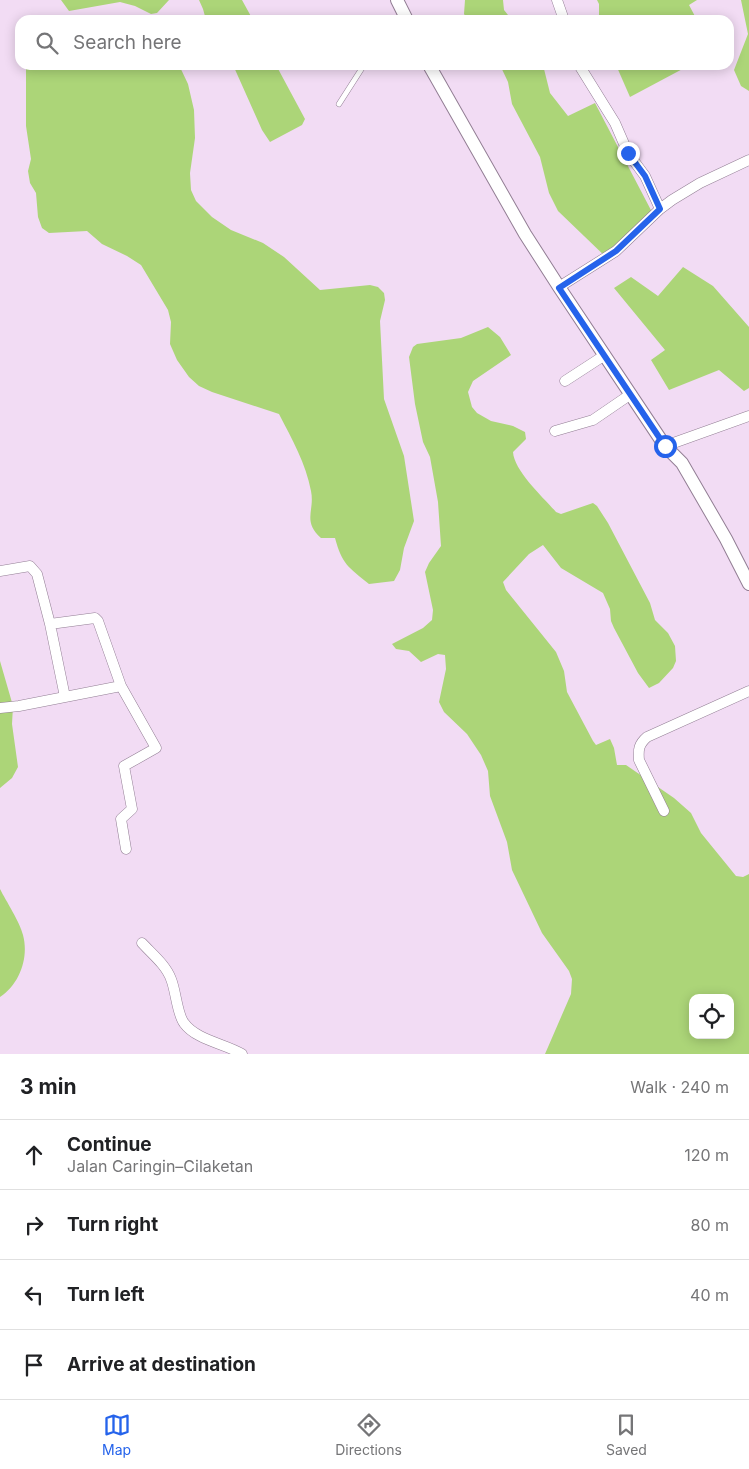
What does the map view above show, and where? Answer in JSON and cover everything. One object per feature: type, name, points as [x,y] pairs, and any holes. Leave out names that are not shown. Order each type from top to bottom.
[{"type":"street","points":[[397,0],[404,15]]},
{"type":"street","points":[[557,0],[562,15]]},
{"type":"street","points":[[432,70],[559,288],[665,446],[682,463],[726,539],[749,584]]},
{"type":"street","points":[[582,70],[614,123],[628,153],[645,176],[660,209]]},
{"type":"street","points":[[559,288],[616,251],[660,209],[700,183],[749,160]]},
{"type":"street","points":[[565,382],[604,355]]},
{"type":"street","points":[[555,431],[593,420],[631,394]]},
{"type":"street","points":[[665,446],[749,416]]},
{"type":"street","points":[[0,571],[30,566],[37,574],[50,624],[65,697]]},
{"type":"street","points":[[50,624],[95,618],[98,621],[121,686],[156,748],[124,766],[132,809],[121,819],[126,849]]},
{"type":"street","points":[[0,708],[121,686]]},
{"type":"street","points":[[664,811],[639,760],[638,750],[640,743],[647,737],[749,691]]},
{"type":"street","points":[[142,943],[166,968],[171,978],[183,1022],[189,1028],[215,1043],[242,1054]]},
{"type":"lane","points":[[339,104],[361,70]]},
{"type":"green space","points":[[61,0],[169,0],[157,13],[151,14],[135,6],[120,2],[69,11]]},
{"type":"green space","points":[[199,0],[242,0],[250,15],[205,15]]},
{"type":"green space","points":[[465,0],[503,0],[504,10],[508,15],[465,15]]},
{"type":"green space","points":[[597,0],[697,0],[689,5],[694,15],[599,15]]},
{"type":"green space","points":[[741,0],[749,0],[749,91],[741,86],[734,70],[748,34]]},
{"type":"green space","points":[[26,70],[181,70],[188,84],[194,110],[195,138],[190,173],[191,190],[196,201],[212,217],[231,230],[263,243],[284,257],[320,290],[370,285],[378,287],[384,293],[385,300],[380,321],[384,399],[404,456],[414,521],[404,548],[400,570],[394,581],[369,584],[343,559],[335,538],[321,538],[315,532],[310,516],[312,498],[306,471],[279,414],[212,392],[199,386],[189,377],[177,360],[170,344],[171,322],[168,310],[141,265],[102,244],[87,231],[49,233],[42,228],[38,217],[36,193],[30,183],[28,171],[31,159],[26,126]]},
{"type":"green space","points":[[235,70],[279,70],[305,119],[302,125],[270,142],[262,130]]},
{"type":"green space","points":[[502,70],[544,70],[550,93],[568,116],[595,103],[653,214],[610,261],[558,211],[549,193],[540,157],[512,104],[508,82]]},
{"type":"green space","points":[[618,70],[681,70],[630,97]]},
{"type":"green space","points":[[683,267],[713,286],[749,327],[749,388],[744,391],[719,370],[669,390],[651,360],[665,350],[614,288],[631,277],[658,296]]},
{"type":"green space","points":[[488,327],[500,337],[511,355],[473,381],[468,392],[472,407],[477,413],[491,421],[513,426],[525,432],[526,439],[513,452],[518,467],[537,492],[556,512],[561,514],[593,503],[597,506],[608,523],[650,603],[655,620],[668,633],[675,646],[676,661],[673,668],[659,683],[649,688],[638,673],[614,628],[610,609],[603,593],[561,568],[543,545],[529,554],[503,582],[506,590],[556,652],[564,671],[567,692],[596,745],[610,739],[614,748],[617,765],[626,765],[674,798],[691,813],[701,833],[736,876],[743,877],[749,874],[749,1054],[545,1054],[571,994],[572,979],[569,971],[542,933],[512,870],[507,842],[490,796],[488,771],[481,755],[467,734],[444,712],[439,702],[446,669],[445,655],[438,654],[421,662],[409,651],[396,649],[392,644],[423,628],[432,620],[433,610],[425,572],[441,546],[438,502],[430,457],[423,442],[415,404],[409,357],[413,347],[417,344],[461,338]]},
{"type":"green space","points":[[0,661],[13,706],[12,724],[18,767],[12,778],[0,788]]},
{"type":"green space","points":[[0,889],[23,935],[25,952],[18,977],[7,992],[0,997]]},
{"type":"route","points":[[628,153],[645,176],[660,209],[616,251],[559,288],[665,446]]}]
